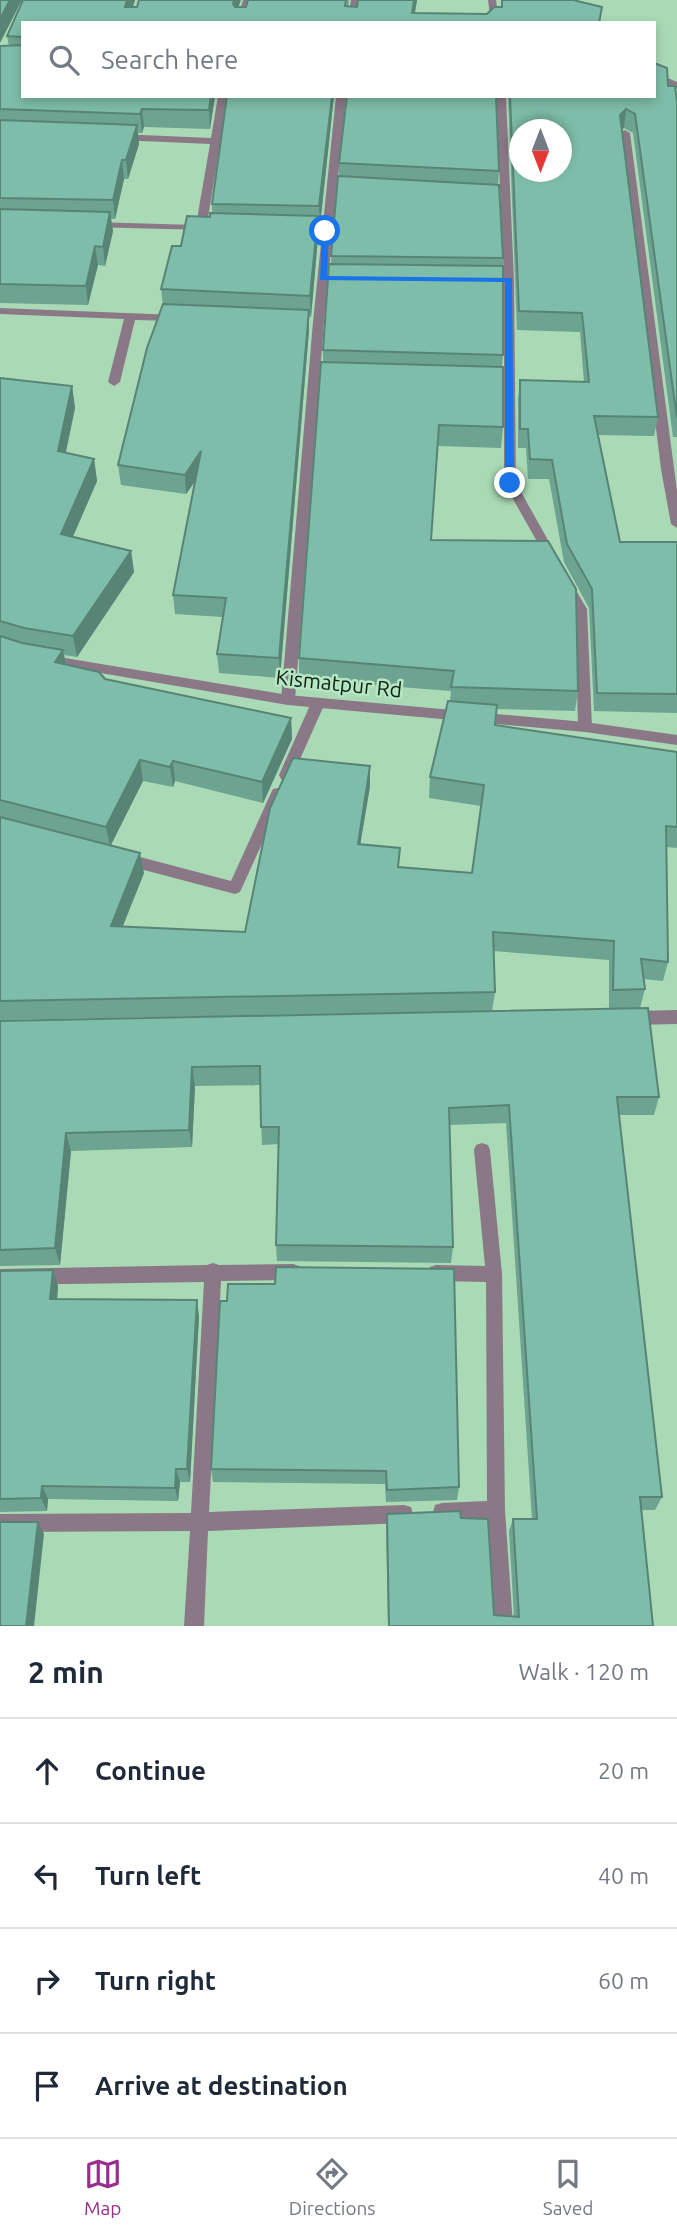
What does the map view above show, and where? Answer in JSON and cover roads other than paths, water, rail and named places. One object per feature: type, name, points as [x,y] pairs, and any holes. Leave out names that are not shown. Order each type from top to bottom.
[{"type":"street","points":[[241,21],[247,0]]},
{"type":"street","points":[[351,21],[355,0]]},
{"type":"street","points":[[492,0],[495,21]]},
{"type":"street","points":[[656,76],[677,86]]},
{"type":"street","points":[[201,228],[223,98]]},
{"type":"street","points":[[288,700],[320,324],[325,231],[341,98]]},
{"type":"street","points":[[501,98],[509,280],[510,483],[581,609],[585,727]]},
{"type":"street","points":[[625,133],[672,469],[677,524]]},
{"type":"street","points":[[108,137],[215,141]]},
{"type":"street","points":[[330,187],[344,188]]},
{"type":"street","points":[[492,196],[505,196]]},
{"type":"street","points":[[80,225],[215,228]]},
{"type":"street","points":[[311,231],[325,231]]},
{"type":"street","points":[[323,278],[336,278]]},
{"type":"street","points":[[496,280],[509,280]]},
{"type":"street","points":[[0,311],[185,318]]},
{"type":"street","points":[[114,382],[130,316]]},
{"type":"street","points":[[307,323],[320,324]]},
{"type":"street","points":[[315,376],[329,376]]},
{"type":"street","points":[[495,381],[509,382]]},
{"type":"street","name":"Kismatpur Rd","points":[[27,657],[288,700],[585,727],[677,740]]},
{"type":"street","points":[[104,854],[235,888],[318,703]]},
{"type":"street","points":[[622,1018],[677,1017]]},
{"type":"street","points":[[482,1150],[494,1274],[496,1510],[503,1626]]},
{"type":"street","points":[[0,1277],[213,1271],[307,1272]]},
{"type":"street","points":[[194,1626],[202,1522],[213,1271]]},
{"type":"street","points":[[414,1273],[494,1274]]},
{"type":"street","points":[[0,1523],[202,1522],[496,1510]]}]
